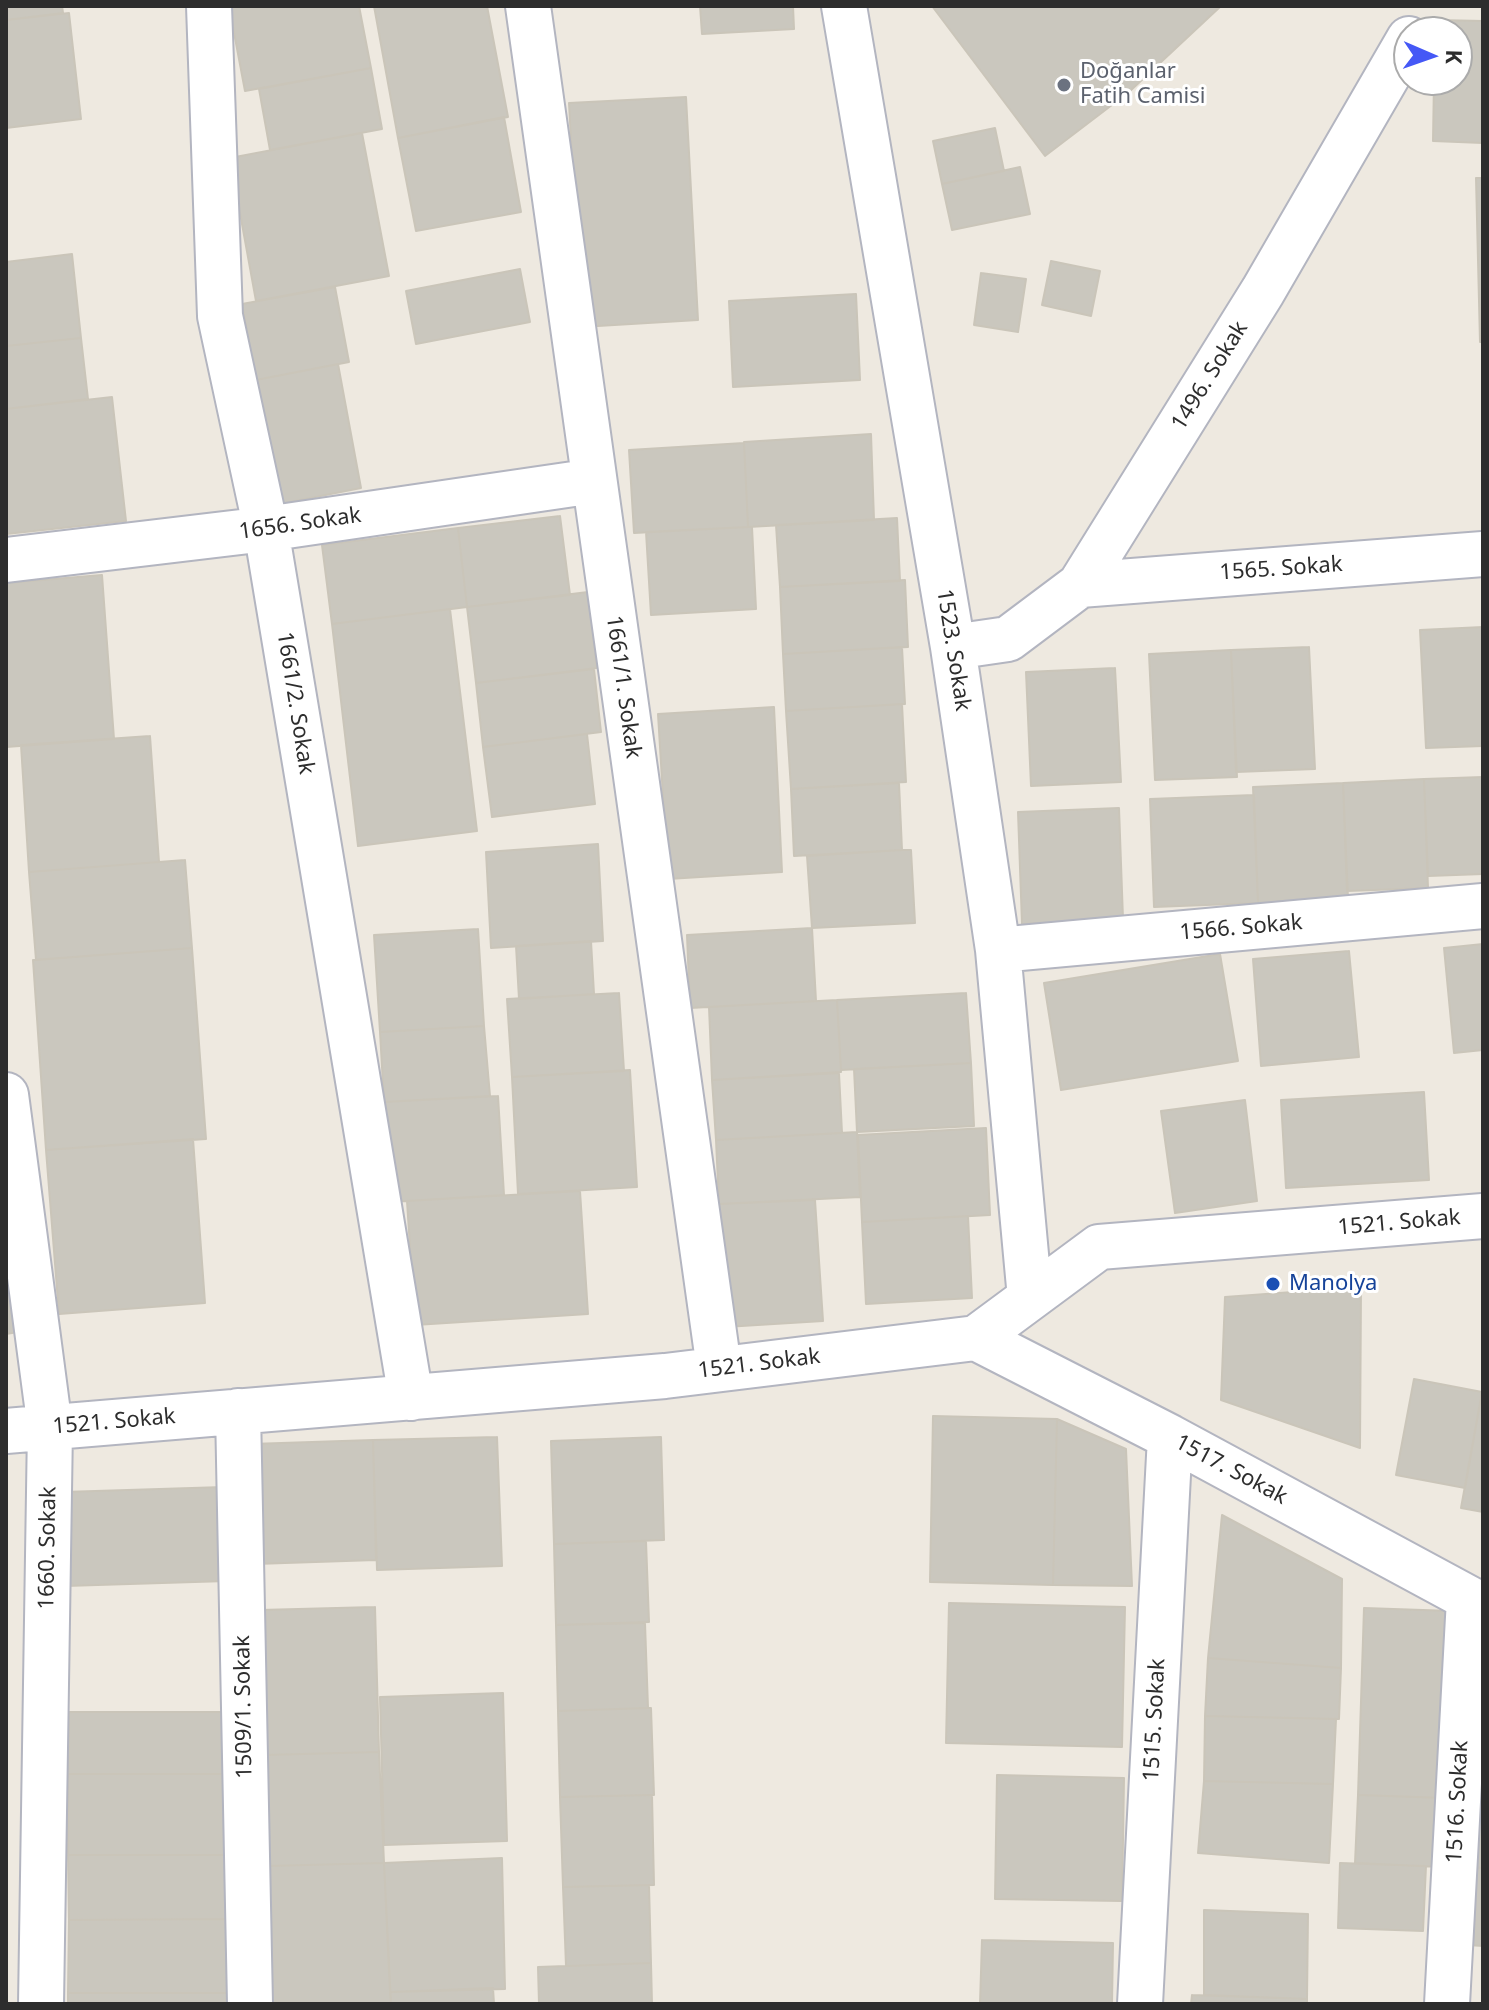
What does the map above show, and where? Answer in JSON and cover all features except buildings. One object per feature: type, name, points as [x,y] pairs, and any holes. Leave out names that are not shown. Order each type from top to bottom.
[{"type":"street","name":"1661/2. Sokak","points":[[209,6],[220,316],[266,529],[411,1398]]},
{"type":"street","name":"1661/1. Sokak","points":[[528,6],[719,1368]]},
{"type":"street","name":"1523. Sokak","points":[[844,6],[953,647],[998,950],[1030,1298]]},
{"type":"street","name":"1496. Sokak","points":[[953,647],[1008,639],[1080,585],[1263,291],[1393,67]]},
{"type":"street","name":"1656. Sokak","points":[[6,560],[266,529],[594,481]]},
{"type":"street","name":"1565. Sokak","points":[[1080,585],[1483,554]]},
{"type":"street","name":"1566. Sokak","points":[[998,950],[1483,906]]},
{"type":"street","name":"1660. Sokak","points":[[6,1095],[50,1428],[41,2004]]},
{"type":"street","name":"1521. Sokak","points":[[6,1431],[411,1398],[719,1368],[976,1338],[1099,1247],[1483,1216]]},
{"type":"street","name":"1517. Sokak","points":[[976,1338],[1170,1437],[1476,1603]]},
{"type":"street","name":"1509/1. Sokak","points":[[238,1411],[250,2004]]},
{"type":"street","name":"1515. Sokak","points":[[1140,2004],[1170,1437]]},
{"type":"street","name":"1516. Sokak","points":[[1447,2004],[1476,1603]]},
{"type":"place","name":"Doğanlar Fatih Camisi","points":[[1064,85]]},
{"type":"place","name":"Manolya","points":[[1273,1284]]}]
